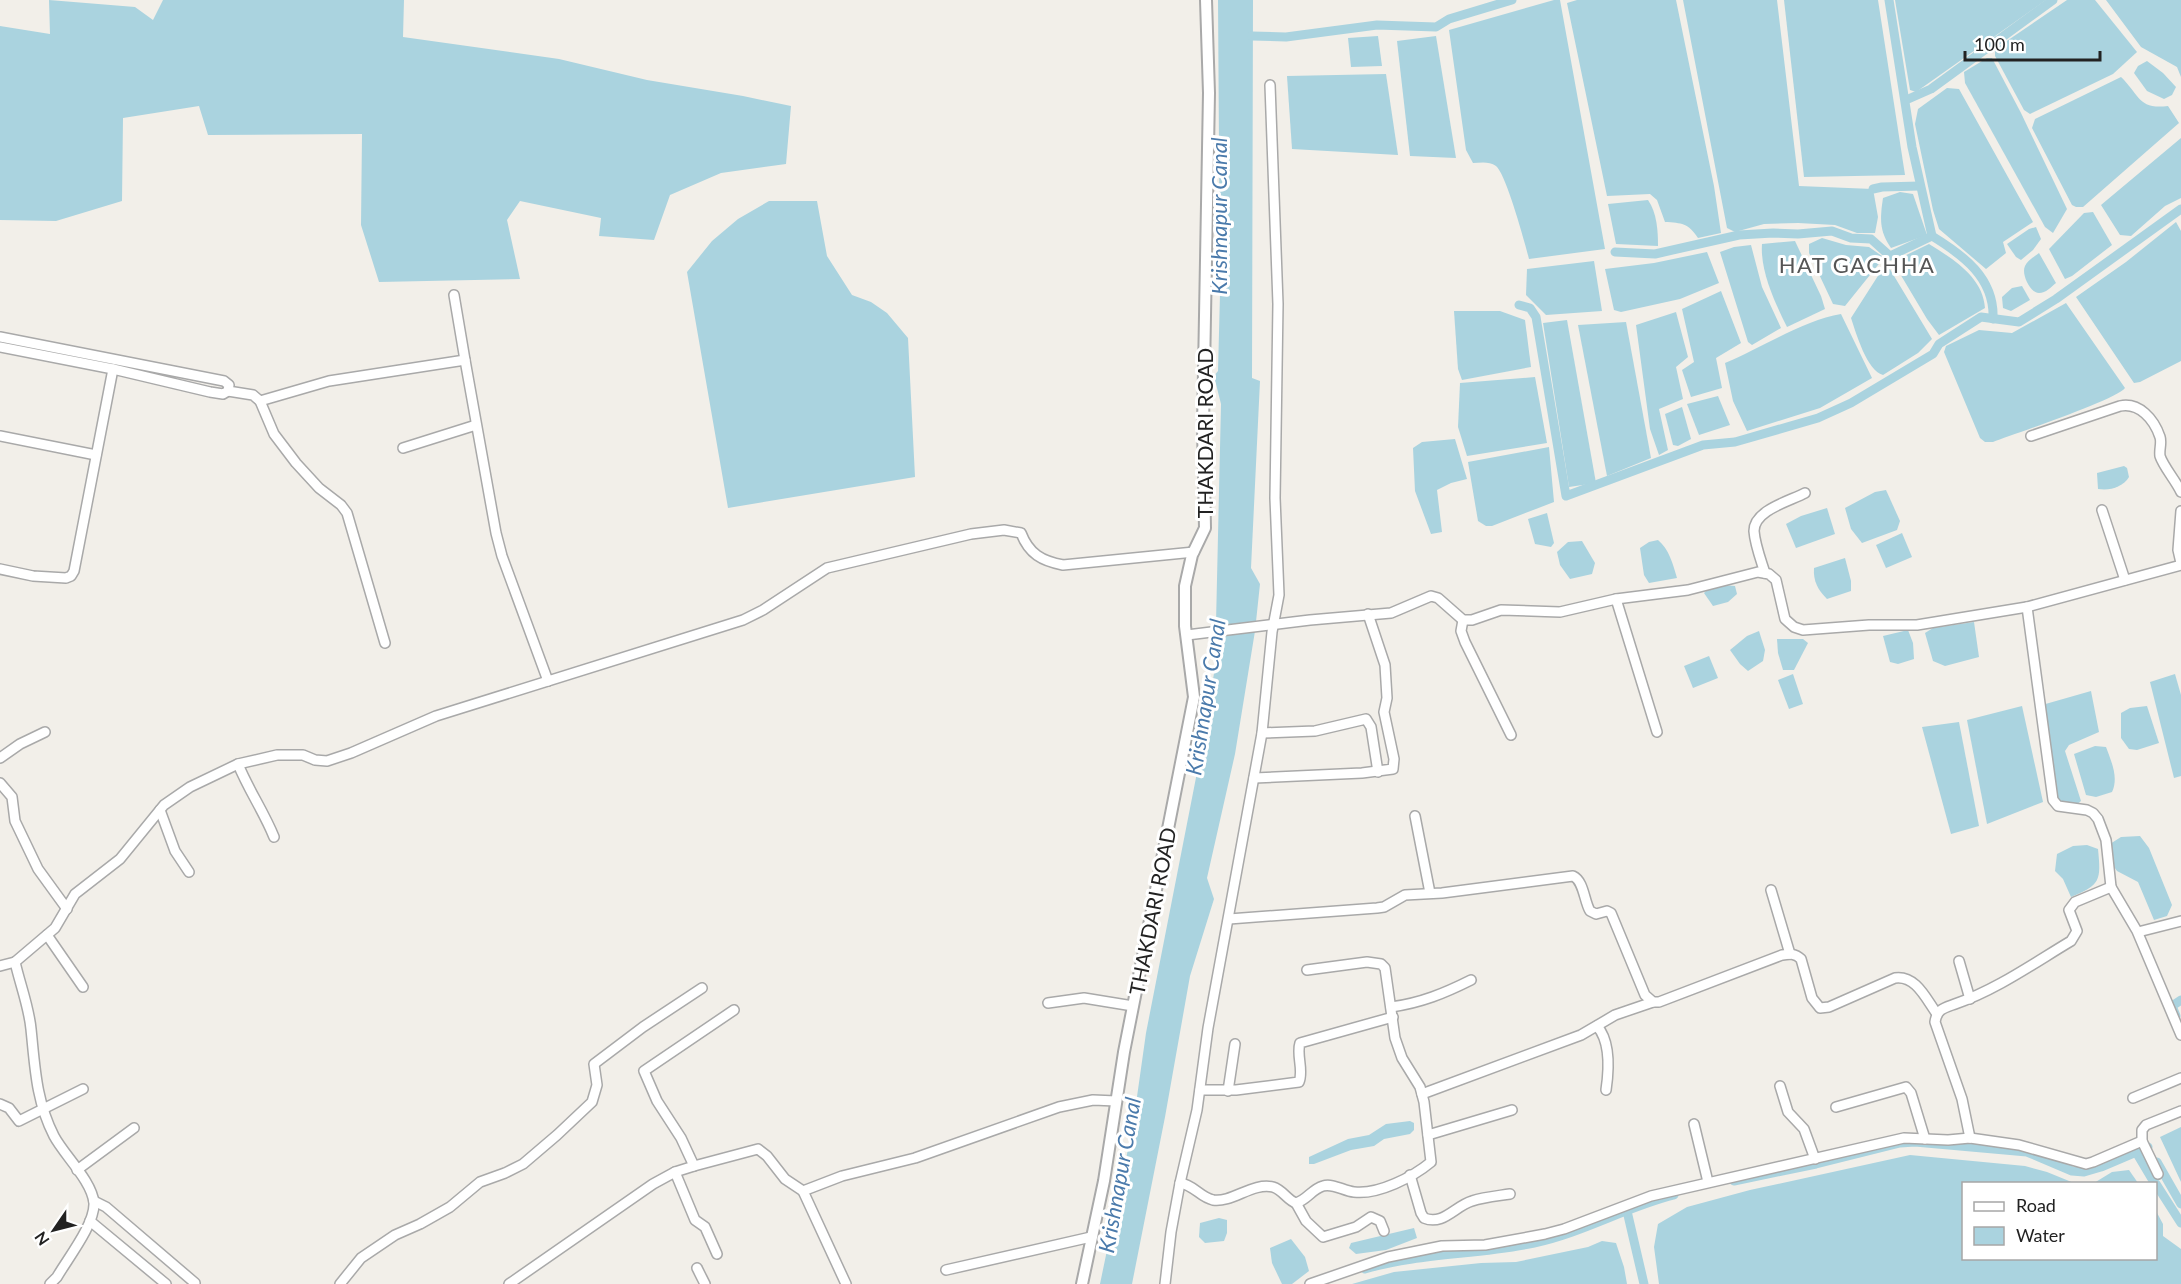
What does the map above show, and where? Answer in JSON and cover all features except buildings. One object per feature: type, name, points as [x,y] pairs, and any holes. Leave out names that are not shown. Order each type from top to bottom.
[{"type":"street","name":"THAKDARI ROAD","points":[[1082,1284],[1104,1181],[1133,1006],[1194,697],[1187,635],[1185,586],[1194,552],[1205,528],[1203,427],[1209,93],[1206,0]]},
{"type":"street","points":[[1165,1284],[1179,1183],[1190,1145],[1208,1028],[1262,733],[1273,626],[1279,595],[1275,509],[1278,303],[1270,85]]},
{"type":"street","points":[[454,295],[476,425],[502,556],[548,681]]},
{"type":"street","points":[[0,337],[224,381],[229,385],[228,391]]},
{"type":"street","points":[[0,347],[113,369],[210,392],[223,394],[228,391],[253,395],[260,401],[274,434],[296,463],[320,488],[341,505],[346,513],[385,643]]},
{"type":"street","points":[[260,401],[329,381],[465,360]]},
{"type":"street","points":[[0,569],[33,576],[66,578],[74,571],[113,369]]},
{"type":"street","points":[[2031,436],[2120,406],[2129,404],[2136,406],[2156,428],[2161,442],[2160,455],[2181,492]]},
{"type":"street","points":[[403,448],[476,425]]},
{"type":"street","points":[[0,436],[96,456]]},
{"type":"street","points":[[1765,573],[1754,533],[1757,522],[1764,514],[1805,493]]},
{"type":"street","points":[[2102,510],[2125,580]]},
{"type":"street","points":[[1187,635],[1391,612],[1431,596],[1438,598],[1463,620],[1472,620],[1501,610],[1560,612],[1616,599],[1688,590],[1758,572],[1769,574],[1776,580],[1785,619],[1794,627],[1803,630],[1917,625],[2027,608],[2181,564],[2178,550],[2181,511]]},
{"type":"street","points":[[0,966],[15,962],[48,935],[75,894],[120,859],[164,805],[190,786],[238,764],[277,755],[303,755],[315,760],[327,761],[361,749],[436,716],[743,620],[763,610],[827,568],[971,534],[1004,530],[1021,533],[1032,553],[1046,561],[1063,565],[1194,552]]},
{"type":"street","points":[[1616,599],[1657,732]]},
{"type":"street","points":[[2027,608],[2050,792],[2058,806],[2087,810],[2097,819],[2106,840],[2111,887],[2138,932],[2181,1035]]},
{"type":"street","points":[[1254,778],[1378,772],[1393,769],[1394,759],[1384,712],[1387,698],[1385,665],[1368,614]]},
{"type":"street","points":[[1463,620],[1461,631],[1465,642],[1511,735]]},
{"type":"street","points":[[1262,733],[1316,731],[1366,719],[1371,727],[1378,772]]},
{"type":"street","points":[[0,758],[20,744],[45,732]]},
{"type":"street","points":[[238,764],[274,837]]},
{"type":"street","points":[[0,783],[12,797],[15,821],[38,869],[67,909]]},
{"type":"street","points":[[160,810],[175,851],[189,872]]},
{"type":"street","points":[[1415,816],[1430,893]]},
{"type":"street","points":[[1229,920],[1377,908],[1384,907],[1405,895],[1564,875],[1577,878],[1590,911],[1596,914],[1607,911],[1611,913],[1646,995],[1653,1002]]},
{"type":"street","points":[[1970,1138],[1962,1099],[1935,1022],[1937,1014],[1942,1008],[1970,999],[2071,941],[2077,931],[2069,910],[2075,902],[2111,887]]},
{"type":"street","points":[[1771,890],[1790,954]]},
{"type":"street","points":[[2138,932],[2181,921]]},
{"type":"street","points":[[48,935],[83,987]]},
{"type":"street","points":[[1422,1094],[1581,1035],[1616,1015],[1659,1002],[1782,955],[1797,955],[1801,959],[1812,998],[1820,1008],[1829,1007],[1902,977],[1915,984],[1937,1014]]},
{"type":"street","points":[[15,962],[31,1027],[33,1069],[42,1108],[54,1137],[86,1183],[94,1202],[90,1221],[57,1277],[50,1284]]},
{"type":"street","points":[[1179,1183],[1192,1186],[1203,1196],[1214,1200],[1270,1186],[1296,1203],[1306,1199],[1324,1185],[1364,1192],[1388,1186],[1431,1162],[1422,1094],[1402,1058],[1395,1038],[1388,977],[1381,964],[1367,962],[1307,970]]},
{"type":"street","points":[[1959,962],[1970,999]]},
{"type":"street","points":[[1200,1090],[1228,1091],[1299,1082],[1301,1076],[1298,1052],[1300,1043],[1443,994],[1471,980]]},
{"type":"street","points":[[340,1284],[361,1258],[395,1234],[420,1224],[450,1207],[480,1182],[523,1164],[592,1102],[597,1085],[594,1064],[643,1027],[702,988]]},
{"type":"street","points":[[1048,1003],[1084,998],[1133,1006]]},
{"type":"street","points":[[694,1166],[681,1138],[657,1101],[644,1071],[734,1010]]},
{"type":"street","points":[[1597,1026],[1604,1039],[1608,1064],[1606,1090]]},
{"type":"street","points":[[1228,1091],[1235,1044]]},
{"type":"street","points":[[2133,1098],[2181,1078]]},
{"type":"street","points":[[1780,1086],[1788,1112],[1804,1129],[1815,1159]]},
{"type":"street","points":[[1836,1107],[1906,1088],[1911,1093],[1924,1139]]},
{"type":"street","points":[[0,1104],[9,1108],[19,1121],[83,1089]]},
{"type":"street","points":[[803,1191],[842,1176],[915,1158],[1059,1107],[1093,1100],[1116,1101]]},
{"type":"street","points":[[1428,1135],[1512,1110]]},
{"type":"street","points":[[2158,1174],[2145,1146],[2142,1130],[2146,1125],[2181,1111]]},
{"type":"street","points":[[1694,1124],[1708,1182]]},
{"type":"street","points":[[77,1170],[134,1128]]},
{"type":"street","points":[[1310,1284],[1401,1254],[1442,1246],[1474,1246],[1545,1234],[1651,1196],[1904,1138],[1948,1140],[1970,1138],[2019,1144],[2086,1164],[2145,1146]]},
{"type":"street","points":[[508,1284],[653,1184],[675,1172],[758,1149],[767,1156],[784,1179],[803,1191],[846,1284]]},
{"type":"street","points":[[675,1172],[695,1220],[704,1225],[717,1254]]},
{"type":"street","points":[[1410,1175],[1421,1213],[1430,1221],[1447,1216],[1475,1200],[1510,1194]]},
{"type":"street","points":[[94,1202],[106,1206],[195,1283]]},
{"type":"street","points":[[1296,1203],[1306,1221],[1323,1237],[1356,1227],[1371,1217],[1380,1221],[1384,1231]]},
{"type":"street","points":[[90,1221],[166,1284]]},
{"type":"street","points":[[946,1270],[1091,1237]]},
{"type":"street","points":[[697,1268],[705,1284]]},
{"type":"water","points":[[49,0],[135,7],[153,20],[163,0],[404,0],[403,37],[559,59],[647,80],[791,106],[786,164],[721,173],[670,195],[654,240],[599,236],[601,218],[520,201],[507,220],[520,279],[379,282],[361,225],[362,134],[208,135],[199,106],[123,118],[122,201],[56,221],[0,220],[0,26],[50,34]]},
{"type":"water","points":[[1218,0],[1253,0],[1252,378],[1260,381],[1251,568],[1260,584],[1255,631],[1235,754],[1207,878],[1214,899],[1190,976],[1132,1284],[1100,1284],[1133,1125],[1146,1033],[1202,747],[1215,667],[1221,404],[1214,376],[1218,371],[1220,294]]},
{"type":"water","points":[[1560,0],[1605,249],[1529,259],[1515,210],[1500,172],[1490,163],[1473,163],[1466,150],[1449,30]]},
{"type":"water","points":[[1577,0],[1676,0],[1714,186],[1721,233],[1698,238],[1691,229],[1684,225],[1665,222],[1657,200],[1650,194],[1607,196],[1567,3]]},
{"type":"water","points":[[1683,0],[1777,0],[1799,186],[1873,189],[1878,217],[1875,233],[1857,233],[1835,225],[1798,223],[1764,224],[1735,232],[1727,228]]},
{"type":"water","points":[[1784,0],[1878,0],[1905,175],[1804,177]]},
{"type":"water","points":[[1895,0],[2046,0],[1916,92],[1910,90]]},
{"type":"water","points":[[2067,0],[2095,0],[2137,52],[2113,74],[2030,114],[2024,110],[1995,56],[1995,49]]},
{"type":"water","points":[[2106,0],[2181,0],[2181,77],[2177,67],[2141,47]]},
{"type":"water","points":[[1378,36],[1382,66],[1351,67],[1348,38]]},
{"type":"water","points":[[1436,36],[1456,158],[1410,156],[1397,41]]},
{"type":"water","points":[[1987,58],[1992,58],[2067,209],[2053,233],[2045,227],[1965,83],[1964,72]]},
{"type":"water","points":[[2147,61],[2176,87],[2172,95],[2164,99],[2147,91],[2134,73],[2138,66]]},
{"type":"water","points":[[1386,74],[1398,155],[1292,149],[1287,76]]},
{"type":"water","points":[[2121,77],[2145,103],[2158,107],[2168,106],[2179,123],[2083,207],[2076,207],[2072,205],[2032,128],[2035,119]]},
{"type":"water","points":[[1947,88],[1959,89],[2033,222],[2003,242],[2006,253],[1986,269],[1939,229],[1933,210],[1915,124],[1918,109]]},
{"type":"water","points":[[2181,138],[2181,198],[2165,206],[2131,236],[2120,235],[2101,205]]},
{"type":"water","points":[[1900,192],[1913,194],[1927,235],[1891,248],[1884,236],[1881,224],[1883,198]]},
{"type":"water","points":[[1648,200],[1655,216],[1658,246],[1616,244],[1608,204]]},
{"type":"water","points":[[769,201],[817,201],[827,256],[852,295],[871,302],[887,313],[908,338],[915,477],[728,508],[687,272],[712,241],[738,219]]},
{"type":"water","points":[[2093,212],[2112,245],[2065,279],[2049,249],[2084,213]]},
{"type":"water","points":[[2176,222],[2181,231],[2181,361],[2134,383],[2076,297],[2126,262]]},
{"type":"water","points":[[2036,227],[2041,239],[2021,260],[2007,244],[2029,229]]},
{"type":"water","points":[[1822,238],[1846,245],[1869,247],[1882,256],[1882,260],[1845,306],[1833,304],[1809,253],[1809,244]]},
{"type":"water","points":[[1795,241],[1825,309],[1787,327],[1766,276],[1762,244]]},
{"type":"water","points":[[1929,244],[1948,256],[1973,278],[1983,297],[1985,308],[1939,335],[1896,267],[1896,260]]},
{"type":"water","points":[[1751,245],[1762,287],[1781,328],[1752,345],[1748,342],[1720,252]]},
{"type":"water","points":[[1707,252],[1719,283],[1680,299],[1621,312],[1614,310],[1605,269],[1654,263]]},
{"type":"water","points":[[2039,253],[2056,283],[2042,293],[2032,290],[2025,278],[2024,269],[2027,262]]},
{"type":"water","points":[[1594,261],[1602,311],[1546,315],[1526,295],[1527,269]]},
{"type":"water","points":[[1888,266],[1932,339],[1918,353],[1883,375],[1872,367],[1867,359],[1851,318],[1883,268]]},
{"type":"water","points":[[2022,286],[2030,300],[2011,311],[2003,308],[2002,297],[2012,288]]},
{"type":"water","points":[[1721,291],[1741,343],[1716,358],[1722,388],[1691,397],[1682,370],[1694,362],[1682,309]]},
{"type":"water","points":[[2066,303],[2125,388],[2104,400],[2064,416],[1993,442],[1985,442],[1980,438],[1944,352],[1946,346],[1979,330],[2012,333]]},
{"type":"water","points":[[1454,311],[1500,311],[1525,320],[1531,367],[1462,380],[1458,369]]},
{"type":"water","points":[[1676,312],[1688,357],[1676,367],[1683,399],[1659,409],[1668,450],[1659,455],[1650,429],[1636,325]]},
{"type":"water","points":[[1841,314],[1872,378],[1820,408],[1747,431],[1733,401],[1725,363],[1812,322]]},
{"type":"water","points":[[1567,320],[1596,483],[1569,487],[1543,323]]},
{"type":"water","points":[[1626,322],[1651,458],[1607,476],[1578,325]]},
{"type":"water","points":[[1535,377],[1547,443],[1467,456],[1458,427],[1460,383]]},
{"type":"water","points":[[1718,396],[1730,425],[1699,435],[1687,404]]},
{"type":"water","points":[[1682,407],[1691,439],[1678,446],[1673,445],[1665,414]]},
{"type":"water","points":[[1455,439],[1467,479],[1437,490],[1442,532],[1431,534],[1415,491],[1413,448],[1422,442]]},
{"type":"water","points":[[1549,447],[1554,502],[1492,526],[1486,526],[1478,521],[1468,462]]},
{"type":"water","points":[[2124,466],[2127,468],[2129,477],[2120,486],[2112,489],[2098,489],[2097,473]]},
{"type":"water","points":[[1886,490],[1900,521],[1897,530],[1862,543],[1851,529],[1845,508],[1875,492]]},
{"type":"water","points":[[1827,508],[1835,534],[1796,548],[1786,524],[1801,516]]},
{"type":"water","points":[[1547,513],[1554,543],[1551,547],[1535,544],[1528,519]]},
{"type":"water","points":[[1902,533],[1912,557],[1886,568],[1876,545]]},
{"type":"water","points":[[1658,540],[1668,552],[1677,578],[1649,583],[1644,575],[1640,548],[1649,542]]},
{"type":"water","points":[[1582,541],[1595,563],[1592,574],[1570,579],[1560,565],[1557,552],[1568,542]]},
{"type":"water","points":[[1845,558],[1851,591],[1827,599],[1817,585],[1814,568]]},
{"type":"water","points":[[1723,585],[1735,586],[1737,594],[1728,602],[1713,606],[1704,593],[1708,589]]},
{"type":"water","points":[[1974,622],[1979,657],[1945,666],[1933,661],[1925,633],[1933,628]]},
{"type":"water","points":[[1908,630],[1913,643],[1914,659],[1898,664],[1890,662],[1883,636]]},
{"type":"water","points":[[1759,631],[1765,650],[1763,661],[1748,671],[1730,650],[1747,636]]},
{"type":"water","points":[[1777,639],[1803,639],[1808,643],[1794,670],[1783,670]]},
{"type":"water","points":[[1709,656],[1718,678],[1693,688],[1684,666]]},
{"type":"water","points":[[1793,674],[1803,704],[1789,709],[1778,680]]},
{"type":"water","points":[[2175,674],[2181,695],[2181,776],[2174,778],[2150,682]]},
{"type":"water","points":[[2091,691],[2099,732],[2069,745],[2065,751],[2081,801],[2076,805],[2058,802],[2052,780],[2042,705]]},
{"type":"water","points":[[2022,706],[2043,802],[1987,824],[1967,720]]},
{"type":"water","points":[[2147,706],[2159,743],[2137,750],[2129,749],[2121,738],[2121,713],[2130,708]]},
{"type":"water","points":[[1959,722],[1979,826],[1951,834],[1922,727]]},
{"type":"water","points":[[2095,746],[2106,747],[2114,769],[2115,781],[2112,792],[2096,797],[2086,795],[2074,754]]},
{"type":"water","points":[[2140,836],[2149,848],[2172,905],[2167,916],[2154,920],[2138,882],[2117,871],[2110,861],[2110,844],[2121,837]]},
{"type":"water","points":[[2087,845],[2098,849],[2099,875],[2094,885],[2071,897],[2063,879],[2055,871],[2057,854],[2073,846]]},
{"type":"water","points":[[1410,1121],[1414,1123],[1414,1130],[1410,1134],[1384,1139],[1374,1146],[1351,1150],[1309,1164],[1309,1157],[1348,1139],[1369,1135],[1386,1124]]},
{"type":"water","points":[[2181,1127],[2181,1182],[2160,1137]]},
{"type":"water","points":[[1910,1155],[2025,1166],[2072,1182],[1962,1182],[1962,1260],[2157,1260],[2157,1213],[2163,1224],[2163,1236],[2181,1249],[2181,1284],[1659,1284],[1654,1247],[1658,1224],[1687,1207],[1750,1190]]},
{"type":"water","points":[[2129,1170],[2137,1182],[2096,1182],[2112,1172]]},
{"type":"water","points":[[1219,1218],[1227,1220],[1227,1233],[1224,1241],[1205,1243],[1199,1237],[1200,1223]]},
{"type":"water","points":[[1414,1228],[1417,1238],[1386,1250],[1356,1254],[1349,1248],[1351,1243]]},
{"type":"water","points":[[1291,1239],[1305,1257],[1309,1271],[1292,1284],[1282,1284],[1272,1263],[1270,1248]]},
{"type":"water","points":[[1602,1241],[1616,1243],[1627,1284],[1352,1284],[1394,1272],[1481,1263],[1516,1262],[1588,1247]]},
{"type":"waterway","points":[[1252,36],[1286,37],[1377,25],[1436,27],[1449,19],[1512,0]]},
{"type":"waterway","points":[[1615,252],[1655,254],[1739,235],[1832,231],[1851,238],[1871,239],[1890,256],[1932,236],[1912,147],[1889,0]]},
{"type":"waterway","points":[[1906,100],[1931,89],[2053,0]]},
{"type":"waterway","points":[[1873,189],[1920,186]]},
{"type":"waterway","points":[[1519,305],[1530,308],[1536,317],[1566,496],[1703,445],[1735,442],[1818,418],[1851,403],[1933,354],[1939,344],[1981,317],[2019,322],[2056,299],[2181,209]]},
{"type":"waterway","points":[[1932,236],[1955,251],[1975,269],[1989,291],[1993,319]]},
{"type":"waterway","points":[[2176,1016],[2172,1006],[2181,1000]]},
{"type":"waterway","points":[[1734,1181],[1900,1143],[1915,1142],[2027,1152],[2072,1171],[2084,1172],[2148,1147]]},
{"type":"waterway","points":[[2136,1152],[2154,1182]]},
{"type":"waterway","points":[[2157,1162],[2181,1204]]},
{"type":"waterway","points":[[2157,1186],[2181,1223]]},
{"type":"waterway","points":[[1365,1269],[1407,1260],[1513,1247],[1552,1239],[1674,1195]]},
{"type":"waterway","points":[[1627,1211],[1644,1284]]},
{"type":"district","name":"HAT GACHHA","points":[[1857,264]]},
{"type":"water label","name":"Krishnapur Canal","points":[[1218,216]]},
{"type":"water label","name":"Krishnapur Canal","points":[[1205,697]]},
{"type":"water label","name":"Krishnapur Canal","points":[[1119,1175]]}]
